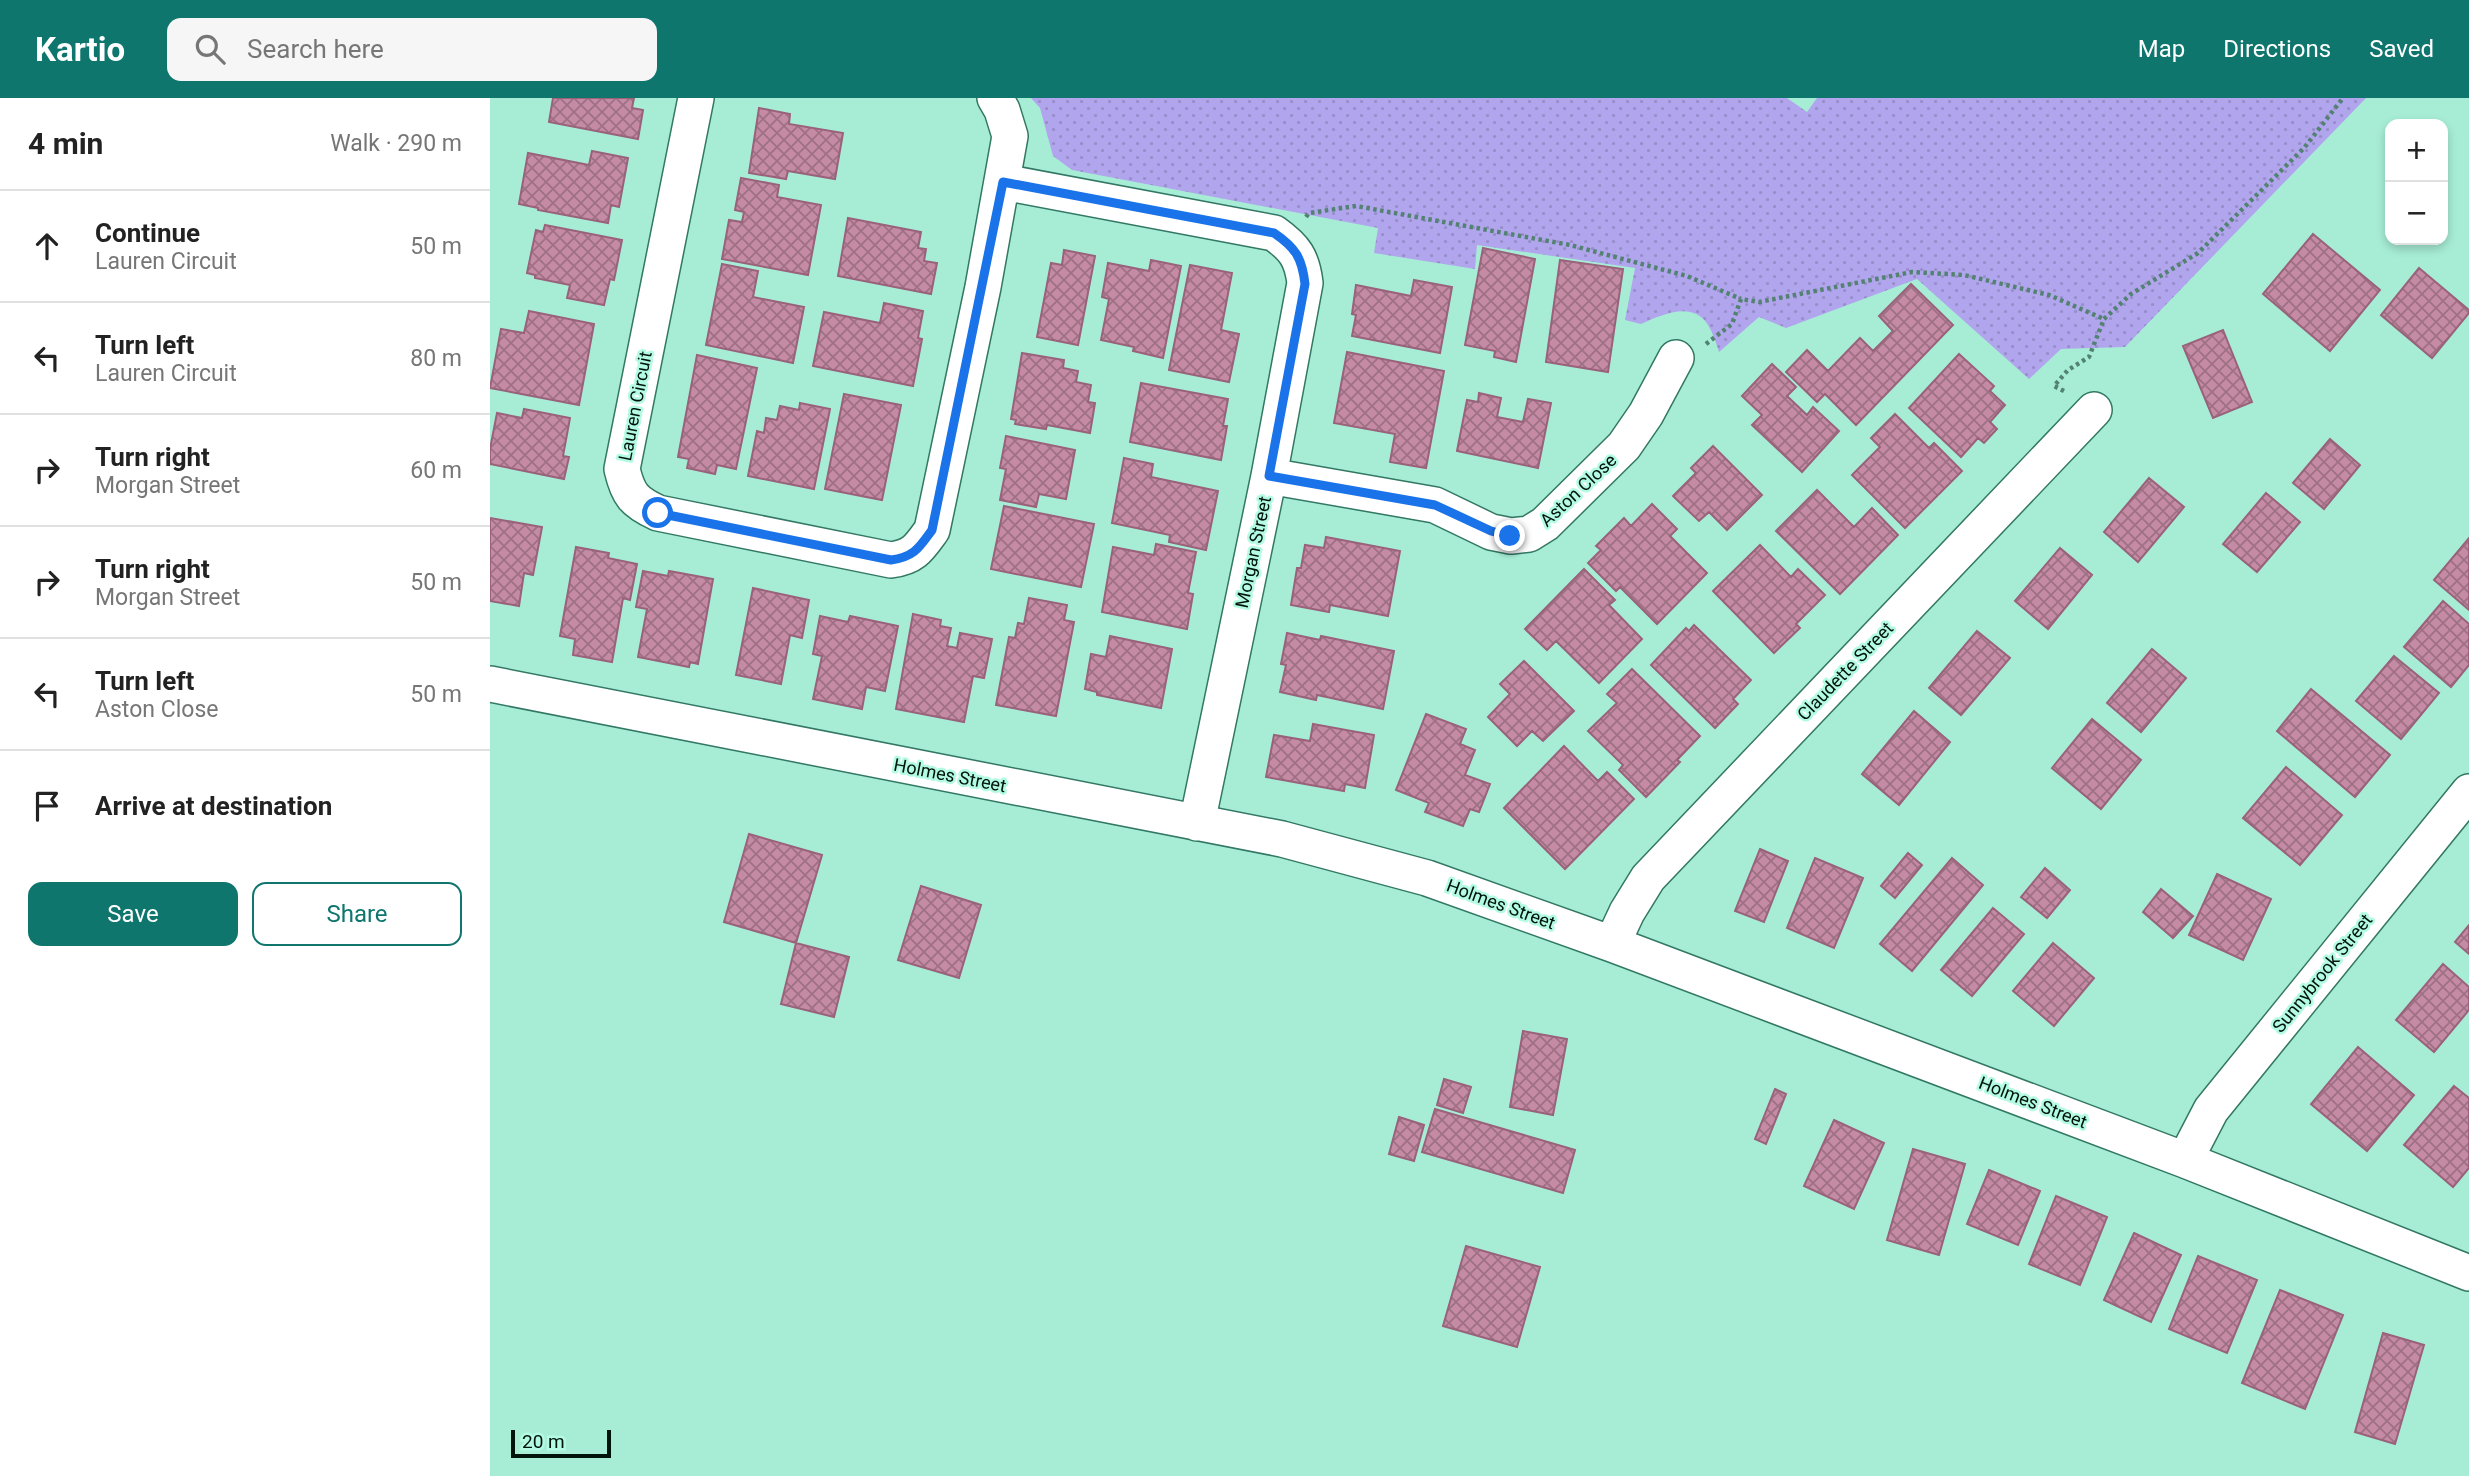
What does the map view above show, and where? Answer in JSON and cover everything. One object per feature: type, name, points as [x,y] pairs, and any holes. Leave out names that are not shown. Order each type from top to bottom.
[{"type":"street","name":"Lauren Circuit","points":[[696,98],[622,469],[627,490],[641,506],[658,513],[891,560],[907,558],[932,530],[1010,136],[1002,110],[995,98]]},
{"type":"street","points":[[1003,182],[1274,233],[1288,243]]},
{"type":"street","name":"Morgan Street","points":[[1197,823],[1269,476],[1305,284],[1302,262],[1288,243]]},
{"type":"street","name":"Aston Close","points":[[1269,476],[1435,505],[1491,531],[1510,536],[1529,534],[1545,524],[1624,446],[1646,414],[1676,358]]},
{"type":"street","name":"Claudette Street","points":[[1612,944],[1637,892],[1648,878],[2094,410]]},
{"type":"street","name":"Holmes Street","points":[[490,684],[1282,839],[1427,878],[1612,944],[2185,1160],[2469,1273]]},
{"type":"street","name":"Sunnybrook Street","points":[[2185,1160],[2211,1110],[2469,792]]},
{"type":"path","points":[[2094,410],[2054,386],[2068,370],[2089,357],[2104,319],[2132,294],[2198,253],[2304,148],[2343,98]]},
{"type":"path","points":[[1288,243],[1309,212],[1356,206],[1570,245],[1687,276],[1741,299],[1759,302],[1912,272],[1964,275],[2049,295],[2104,319]]},
{"type":"path","points":[[1676,358],[1715,339],[1732,324],[1741,299]]},
{"type":"shaded area","points":[[1031,98],[1787,98],[1807,112],[1817,98],[2366,98],[2125,347],[2061,349],[2029,379],[1917,279],[1786,328],[1759,317],[1719,352],[1708,325],[1702,317],[1694,313],[1676,312],[1641,324],[1625,320],[1635,268],[1477,245],[1475,269],[1374,253],[1378,228],[1072,170],[1053,156],[1040,108]]},
{"type":"building","points":[[553,98],[634,98],[632,108],[643,110],[638,139],[549,122]]},
{"type":"building","points":[[759,108],[790,114],[789,124],[843,133],[835,179],[788,171],[786,179],[749,173]]},
{"type":"building","points":[[592,151],[628,158],[619,207],[611,205],[608,223],[519,204],[528,153],[589,165]]},
{"type":"building","points":[[741,178],[779,185],[777,197],[821,205],[808,275],[722,259],[729,220],[742,222],[744,212],[735,210]]},
{"type":"building","points":[[848,218],[921,232],[918,248],[926,249],[924,261],[937,263],[931,294],[838,276]]},
{"type":"building","points":[[545,225],[622,240],[614,280],[610,279],[604,305],[567,298],[570,285],[535,278],[535,275],[527,273],[536,230],[543,232]]},
{"type":"building","points":[[2313,234],[2380,290],[2330,351],[2263,294]]},
{"type":"building","points":[[1483,248],[1535,259],[1516,362],[1494,357],[1495,351],[1465,345]]},
{"type":"building","points":[[1064,250],[1095,256],[1078,345],[1037,337],[1051,263],[1062,265]]},
{"type":"building","points":[[1151,260],[1181,266],[1163,358],[1133,351],[1134,347],[1101,340],[1109,299],[1102,297],[1108,263],[1149,271]]},
{"type":"building","points":[[1560,260],[1623,269],[1608,372],[1546,362]]},
{"type":"building","points":[[722,264],[758,271],[753,297],[804,307],[793,363],[706,345]]},
{"type":"building","points":[[1190,265],[1232,273],[1221,330],[1239,334],[1229,382],[1169,370]]},
{"type":"building","points":[[2419,268],[2469,310],[2432,358],[2381,315]]},
{"type":"building","points":[[1414,280],[1452,287],[1440,353],[1352,336],[1356,315],[1352,314],[1356,285],[1411,296]]},
{"type":"building","points":[[1911,284],[1953,325],[1856,425],[1825,394],[1817,402],[1786,372],[1807,350],[1828,371],[1860,338],[1873,351],[1893,331],[1879,316]]},
{"type":"building","points":[[884,303],[923,311],[918,338],[922,339],[913,386],[813,366],[824,312],[880,323]]},
{"type":"building","points":[[529,311],[594,324],[579,405],[490,388],[501,329],[524,333]]},
{"type":"building","points":[[2223,330],[2252,402],[2213,418],[2183,346]]},
{"type":"building","points":[[1347,352],[1444,371],[1426,468],[1390,462],[1395,434],[1334,423]]},
{"type":"building","points":[[1022,353],[1064,360],[1063,368],[1078,371],[1076,382],[1091,385],[1088,402],[1095,403],[1090,433],[1047,425],[1046,429],[1015,424],[1016,420],[1011,419]]},
{"type":"building","points":[[1959,354],[1994,386],[1990,391],[2005,405],[1990,422],[1997,429],[1984,443],[1978,438],[1961,457],[1909,408]]},
{"type":"building","points":[[697,355],[757,368],[736,469],[717,465],[715,474],[687,468],[689,459],[678,457]]},
{"type":"building","points":[[1772,364],[1796,387],[1787,396],[1807,415],[1813,407],[1839,431],[1802,472],[1752,425],[1762,415],[1742,396]]},
{"type":"building","points":[[1141,383],[1228,399],[1221,460],[1130,442]]},
{"type":"building","points":[[1479,393],[1501,398],[1497,417],[1523,422],[1528,399],[1551,403],[1538,468],[1457,451],[1467,400],[1478,402]]},
{"type":"building","points":[[844,394],[901,405],[882,500],[825,489]]},
{"type":"building","points":[[800,403],[830,409],[814,489],[748,476],[757,431],[764,433],[766,418],[777,420],[780,406],[799,410]]},
{"type":"building","points":[[524,409],[570,418],[563,456],[569,457],[564,479],[490,464],[497,413],[522,418]]},
{"type":"building","points":[[1895,414],[1929,448],[1934,443],[1962,471],[1905,528],[1852,475],[1880,447],[1871,438]]},
{"type":"building","points":[[1006,436],[1075,450],[1066,499],[1039,494],[1036,507],[1000,500],[1006,469],[1000,468]]},
{"type":"building","points":[[2330,439],[2360,465],[2324,509],[2293,483]]},
{"type":"building","points":[[1713,446],[1762,495],[1727,530],[1709,512],[1699,521],[1673,496],[1696,473],[1691,468]]},
{"type":"building","points":[[1124,458],[1153,464],[1151,477],[1218,491],[1206,550],[1169,542],[1170,535],[1112,523]]},
{"type":"building","points":[[2149,478],[2184,507],[2138,562],[2104,532]]},
{"type":"building","points":[[1817,490],[1854,527],[1872,508],[1898,535],[1840,594],[1776,531]]},
{"type":"building","points":[[2266,493],[2300,522],[2257,572],[2223,544]]},
{"type":"building","points":[[1652,504],[1677,529],[1670,536],[1707,573],[1657,624],[1620,587],[1616,591],[1588,563],[1601,550],[1596,546],[1624,518],[1631,526]]},
{"type":"building","points":[[1004,506],[1094,524],[1081,587],[991,569]]},
{"type":"building","points":[[490,518],[542,527],[533,575],[524,573],[519,606],[490,601]]},
{"type":"building","points":[[1326,537],[1400,551],[1388,616],[1330,605],[1329,612],[1291,605],[1297,568],[1301,568],[1305,545],[1324,548]]},
{"type":"building","points":[[2469,538],[2469,610],[2434,580]]},
{"type":"building","points":[[1156,544],[1196,552],[1188,593],[1193,594],[1187,629],[1102,612],[1113,547],[1154,555]]},
{"type":"building","points":[[1760,545],[1791,577],[1798,569],[1825,595],[1796,624],[1800,628],[1774,653],[1713,591]]},
{"type":"building","points":[[576,547],[609,553],[608,558],[637,564],[630,600],[623,598],[612,662],[573,655],[575,639],[560,636]]},
{"type":"building","points":[[2060,548],[2092,575],[2048,629],[2015,601]]},
{"type":"building","points":[[1584,569],[1615,600],[1609,605],[1642,639],[1599,683],[1556,641],[1547,650],[1525,629]]},
{"type":"building","points":[[643,571],[668,576],[669,571],[713,579],[698,664],[690,662],[689,667],[638,657],[647,609],[636,607]]},
{"type":"building","points":[[753,588],[809,600],[802,638],[790,635],[781,684],[736,675]]},
{"type":"building","points":[[1029,598],[1067,605],[1064,620],[1074,622],[1056,716],[996,705],[1009,637],[1015,638],[1018,623],[1024,624]]},
{"type":"building","points":[[2443,601],[2469,624],[2469,665],[2451,687],[2404,647]]},
{"type":"building","points":[[913,614],[941,620],[940,626],[951,628],[947,646],[957,648],[960,633],[992,639],[984,678],[973,676],[964,722],[896,709]]},
{"type":"building","points":[[820,616],[848,622],[850,616],[898,626],[885,691],[866,687],[862,709],[813,699],[822,656],[813,654]]},
{"type":"building","points":[[1694,625],[1751,680],[1733,699],[1738,704],[1715,728],[1651,665],[1686,628],[1689,631]]},
{"type":"building","points":[[1977,631],[2010,658],[1961,715],[1929,688]]},
{"type":"building","points":[[1287,633],[1320,640],[1321,636],[1394,651],[1383,709],[1317,695],[1316,700],[1280,692],[1286,665],[1281,664]]},
{"type":"building","points":[[1110,636],[1172,649],[1161,708],[1097,695],[1097,692],[1085,689],[1091,654],[1106,657]]},
{"type":"building","points":[[2152,649],[2186,678],[2141,732],[2107,703]]},
{"type":"building","points":[[2394,656],[2439,693],[2401,739],[2356,701]]},
{"type":"building","points":[[1524,661],[1574,711],[1543,741],[1532,731],[1517,746],[1488,717],[1510,694],[1500,684]]},
{"type":"building","points":[[1632,669],[1700,736],[1677,760],[1680,762],[1646,797],[1619,770],[1623,765],[1588,731],[1617,703],[1607,694]]},
{"type":"building","points":[[2311,689],[2390,755],[2355,797],[2277,731]]},
{"type":"building","points":[[1914,711],[1950,742],[1899,805],[1862,774]]},
{"type":"building","points":[[1426,714],[1466,729],[1460,744],[1475,750],[1465,775],[1490,784],[1479,812],[1470,809],[1463,826],[1425,812],[1429,803],[1396,790]]},
{"type":"building","points":[[2092,719],[2141,760],[2101,809],[2052,768]]},
{"type":"building","points":[[1313,724],[1374,735],[1365,788],[1345,784],[1344,791],[1266,777],[1274,735],[1310,741]]},
{"type":"building","points":[[1564,746],[1598,781],[1607,772],[1634,799],[1565,869],[1504,808]]},
{"type":"building","points":[[2286,767],[2342,815],[2300,865],[2243,818]]},
{"type":"building","points":[[749,834],[822,855],[796,943],[724,922]]},
{"type":"building","points":[[1760,849],[1788,861],[1764,922],[1735,911]]},
{"type":"building","points":[[1908,853],[1922,865],[1895,898],[1881,886]]},
{"type":"building","points":[[1815,858],[1863,878],[1834,948],[1787,928]]},
{"type":"building","points":[[1952,858],[1983,885],[1912,971],[1880,944]]},
{"type":"building","points":[[2045,868],[2070,890],[2047,918],[2021,897]]},
{"type":"building","points":[[2217,874],[2271,899],[2243,960],[2189,935]]},
{"type":"building","points":[[921,886],[981,905],[959,978],[898,960]]},
{"type":"building","points":[[2161,889],[2193,916],[2173,938],[2143,912]]},
{"type":"building","points":[[1993,908],[2024,934],[1972,996],[1941,970]]},
{"type":"building","points":[[2469,925],[2469,954],[2455,942]]},
{"type":"building","points":[[796,943],[849,957],[834,1017],[781,1004]]},
{"type":"building","points":[[2053,943],[2094,978],[2054,1026],[2013,991]]},
{"type":"building","points":[[2443,964],[2469,987],[2469,1010],[2434,1052],[2396,1020]]},
{"type":"building","points":[[1523,1031],[1567,1039],[1553,1115],[1510,1107]]},
{"type":"building","points":[[2358,1047],[2414,1095],[2367,1151],[2311,1104]]},
{"type":"building","points":[[1444,1079],[1471,1087],[1463,1113],[1437,1105]]},
{"type":"building","points":[[2454,1086],[2469,1098],[2469,1168],[2453,1187],[2404,1145]]},
{"type":"building","points":[[1775,1089],[1786,1094],[1766,1144],[1755,1139]]},
{"type":"building","points":[[1435,1109],[1575,1150],[1563,1193],[1422,1152]]},
{"type":"building","points":[[1399,1117],[1424,1125],[1414,1161],[1389,1154]]},
{"type":"building","points":[[1834,1120],[1884,1143],[1854,1209],[1804,1186]]},
{"type":"building","points":[[1913,1149],[1965,1164],[1939,1255],[1887,1240]]},
{"type":"building","points":[[1989,1170],[2040,1191],[2018,1245],[1967,1224]]},
{"type":"building","points":[[2056,1196],[2107,1217],[2080,1285],[2029,1264]]},
{"type":"building","points":[[2134,1233],[2181,1255],[2151,1322],[2104,1300]]},
{"type":"building","points":[[1466,1246],[1540,1267],[1517,1347],[1443,1326]]},
{"type":"building","points":[[2198,1256],[2257,1280],[2227,1353],[2169,1329]]},
{"type":"building","points":[[2280,1290],[2343,1315],[2305,1409],[2242,1383]]},
{"type":"building","points":[[2383,1333],[2424,1345],[2395,1444],[2355,1432]]},
{"type":"route","points":[[658,513],[891,560],[907,558],[919,547],[932,530],[1003,182],[1274,233],[1288,243],[1302,262],[1305,284],[1269,476],[1435,505],[1491,531],[1510,536]]}]
